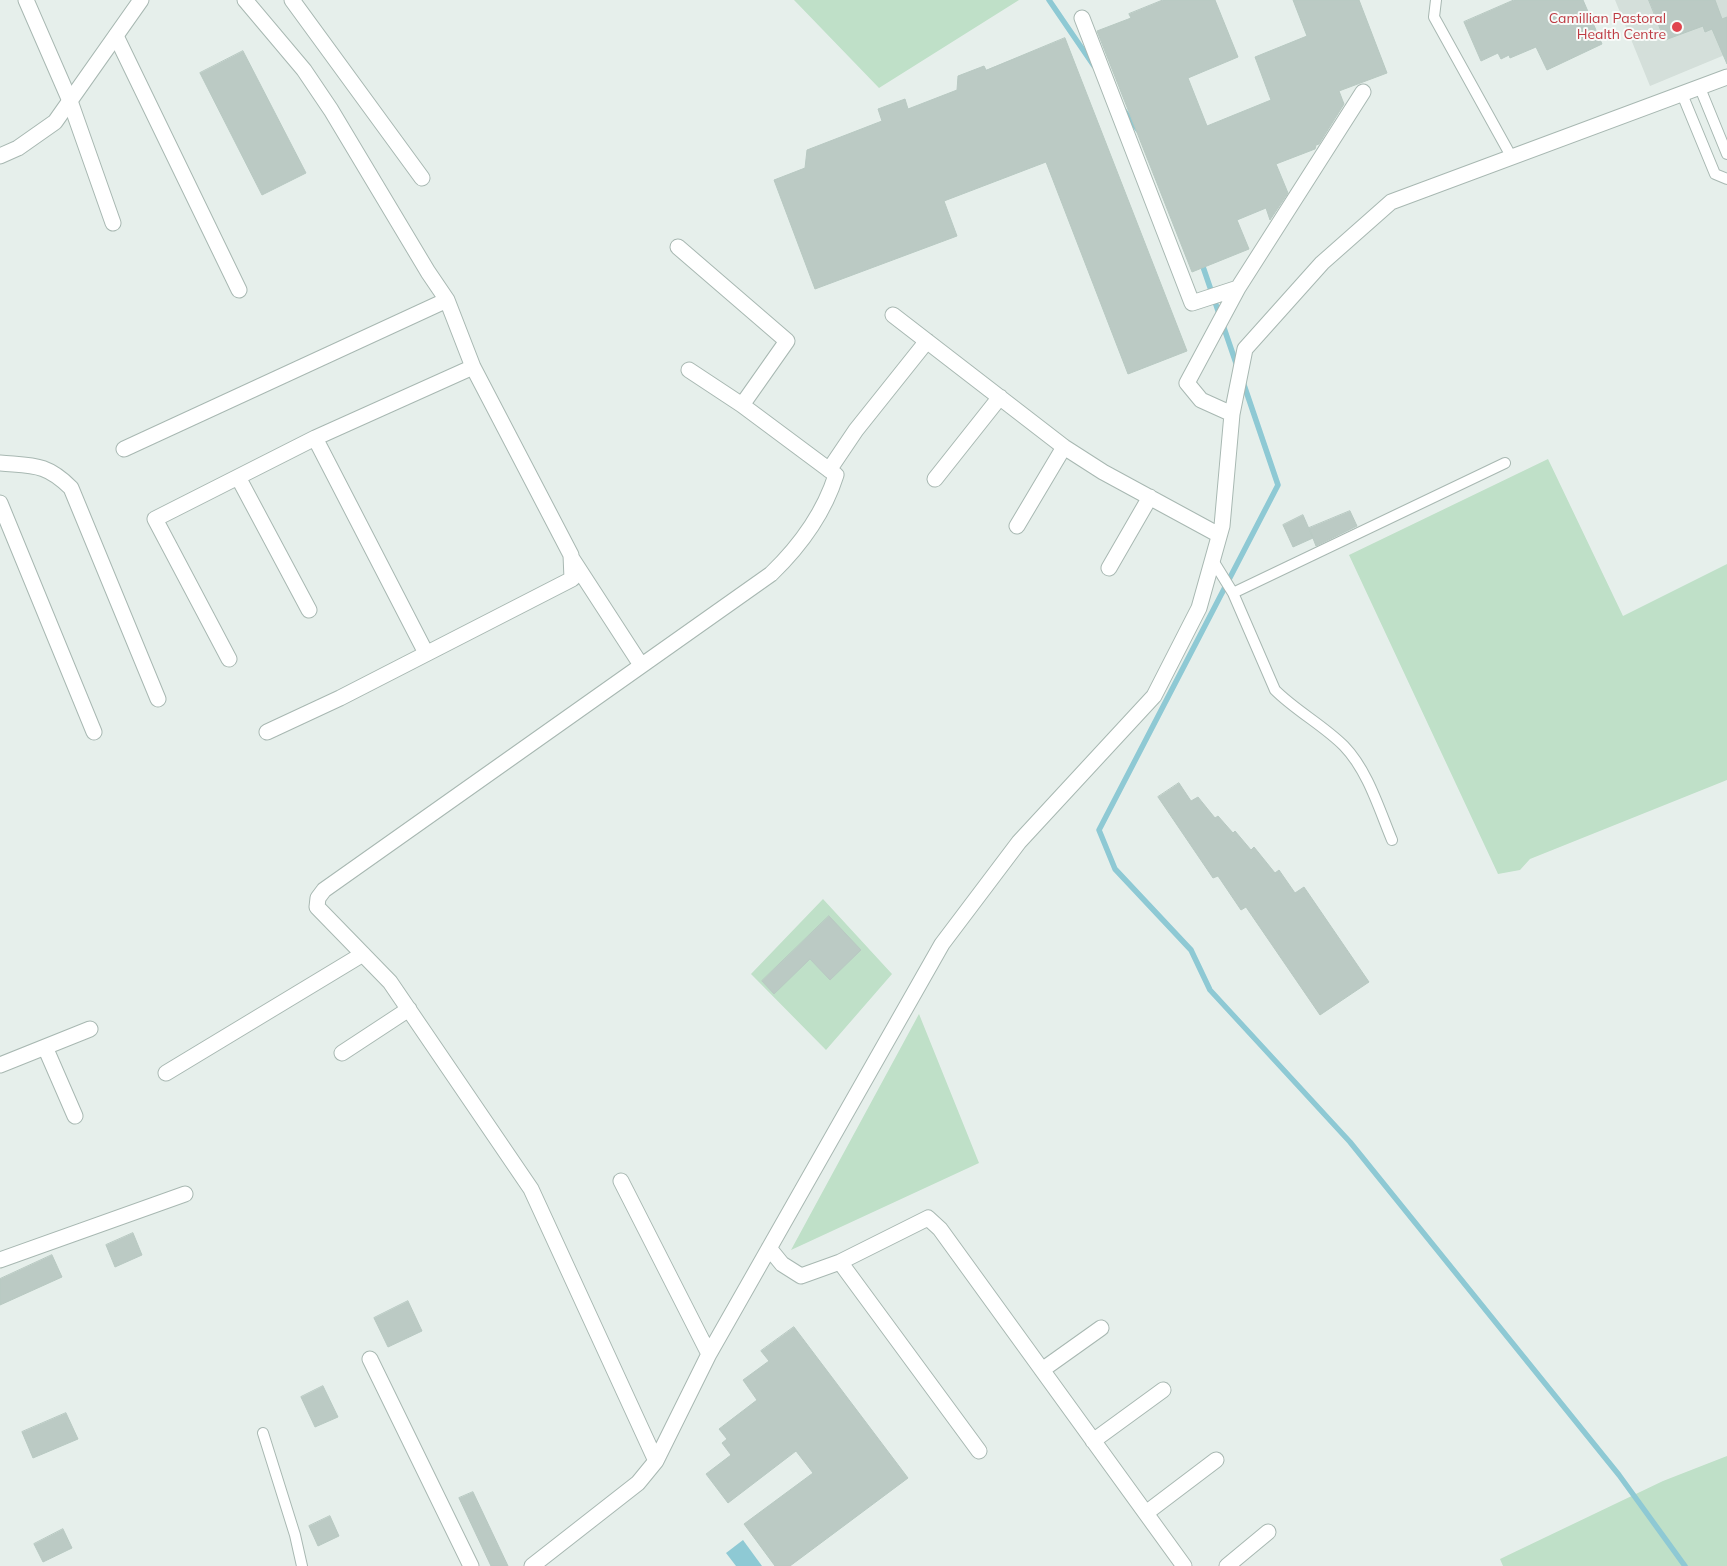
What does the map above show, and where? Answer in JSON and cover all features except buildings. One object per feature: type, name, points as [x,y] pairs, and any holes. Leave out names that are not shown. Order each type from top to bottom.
[{"type":"street","points":[[26,0],[70,101],[113,223]]},
{"type":"street","points":[[0,156],[18,148],[55,122],[141,0]]},
{"type":"street","points":[[245,0],[304,70],[447,300],[473,367],[570,556],[641,665]]},
{"type":"street","points":[[292,0],[422,178]]},
{"type":"street","points":[[1082,18],[1192,303],[1238,288]]},
{"type":"street","points":[[116,36],[239,290]]},
{"type":"street","points":[[532,1566],[638,1483],[656,1461],[709,1354],[942,944],[1019,842],[1154,696],[1199,608],[1219,535],[1232,414],[1245,349],[1322,263],[1391,202],[1727,77]]},
{"type":"street","points":[[1232,414],[1201,400],[1187,383],[1238,288],[1363,92]]},
{"type":"street","points":[[678,247],[787,341],[742,405]]},
{"type":"street","points":[[124,449],[447,300]]},
{"type":"street","points":[[894,314],[1064,447],[1103,472],[1219,535]]},
{"type":"street","points":[[829,470],[856,430],[927,341]]},
{"type":"street","points":[[229,658],[155,519],[315,438],[473,367]]},
{"type":"street","points":[[656,1461],[531,1189],[390,982],[317,907],[318,898],[324,890],[771,574],[794,552],[830,494],[836,476],[742,405],[689,370]]},
{"type":"street","points":[[935,478],[1000,397]]},
{"type":"street","points":[[315,438],[426,653]]},
{"type":"street","points":[[1017,526],[1064,447]]},
{"type":"street","points":[[0,463],[40,466],[58,475],[71,488],[158,699]]},
{"type":"street","points":[[238,477],[309,610]]},
{"type":"street","points":[[1109,568],[1150,497]]},
{"type":"street","points":[[0,503],[94,732]]},
{"type":"street","points":[[267,732],[340,698],[572,579],[570,556]]},
{"type":"street","points":[[166,1073],[363,954]]},
{"type":"street","points":[[342,1054],[409,1009]]},
{"type":"street","points":[[0,1065],[90,1029]]},
{"type":"street","points":[[45,1047],[76,1116]]},
{"type":"street","points":[[621,1181],[709,1354]]},
{"type":"street","points":[[0,1260],[185,1194]]},
{"type":"street","points":[[769,1248],[782,1264],[801,1276],[840,1262],[928,1218],[940,1229],[1184,1566]]},
{"type":"street","points":[[840,1262],[979,1451]]},
{"type":"street","points":[[1042,1370],[1101,1328]]},
{"type":"street","points":[[370,1359],[471,1566]]},
{"type":"street","points":[[1093,1441],[1163,1390]]},
{"type":"street","points":[[1146,1513],[1216,1460]]},
{"type":"street","points":[[1227,1566],[1268,1532]]},
{"type":"lane","points":[[1436,0],[1434,17],[1511,156]]},
{"type":"lane","points":[[1700,88],[1727,154]]},
{"type":"lane","points":[[1682,94],[1715,174],[1727,179]]},
{"type":"lane","points":[[1233,593],[1505,463]]},
{"type":"lane","points":[[1212,559],[1233,593],[1275,690],[1287,702],[1317,721],[1346,748],[1364,774],[1392,840]]},
{"type":"lane","points":[[263,1433],[296,1534],[302,1566]]},
{"type":"shaded area","name":"Camillian Pastoral Health Centre","points":[[1615,0],[1727,0],[1727,54],[1650,86]]},
{"type":"green space","points":[[794,0],[1019,0],[879,88]]},
{"type":"green space","points":[[1548,459],[1623,616],[1727,564],[1727,780],[1530,859],[1520,870],[1498,874],[1349,555]]},
{"type":"green space","points":[[823,899],[892,974],[826,1050],[751,974]]},
{"type":"green space","points":[[919,1014],[979,1163],[791,1250]]},
{"type":"green space","points":[[1727,1456],[1727,1566],[1503,1566],[1500,1559],[1663,1481]]},
{"type":"water","points":[[743,1540],[762,1566],[736,1566],[726,1553]]},
{"type":"waterway","points":[[1049,0],[1094,66]]},
{"type":"waterway","points":[[1123,109],[1138,130]]},
{"type":"waterway","points":[[1201,261],[1237,366]]},
{"type":"waterway","points":[[1243,382],[1278,485],[1099,830],[1115,869],[1191,950],[1210,990],[1350,1142],[1619,1475],[1685,1566]]},
{"type":"place","name":"Camillian Pastoral Health Centre","points":[[1677,27]]}]
